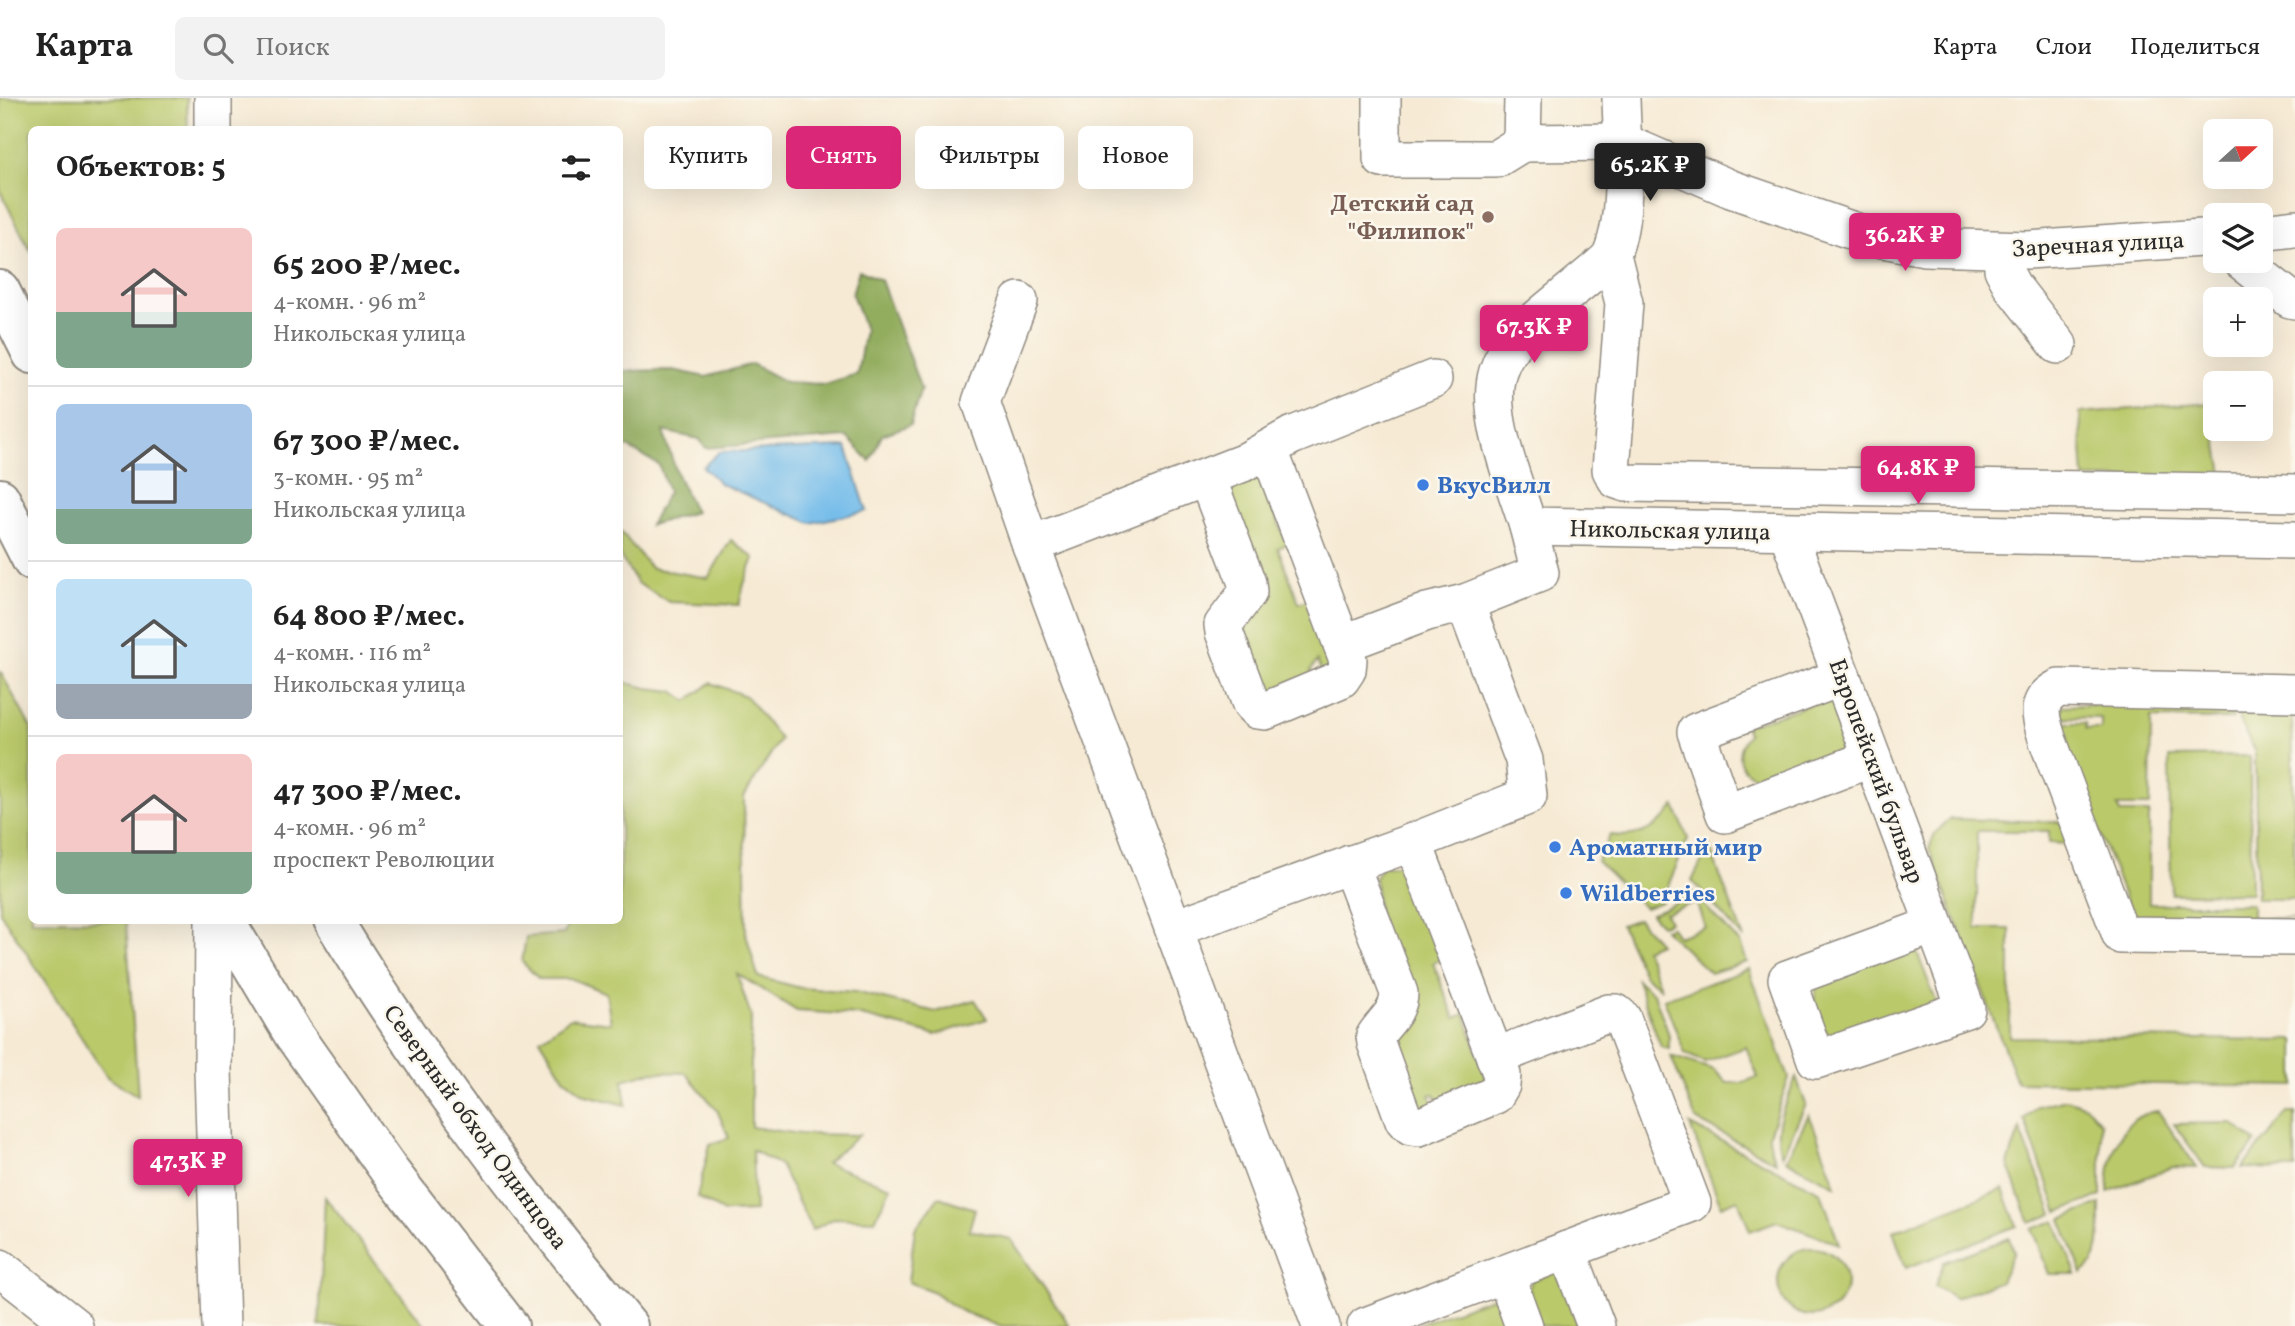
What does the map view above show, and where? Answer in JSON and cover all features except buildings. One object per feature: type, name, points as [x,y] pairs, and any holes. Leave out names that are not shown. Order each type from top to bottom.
[{"type":"highway","points":[[0,290],[28,346]]},
{"type":"highway","points":[[0,498],[28,553]]},
{"type":"highway","points":[[227,924],[293,1034],[388,1168],[509,1326]]},
{"type":"highway","name":"Северный обход Одинцова","points":[[335,924],[371,983],[462,1114],[628,1326]]},
{"type":"street","points":[[213,98],[213,126]]},
{"type":"street","points":[[1382,98],[1382,159],[1496,159],[1522,143],[1622,142]]},
{"type":"street","points":[[1522,143],[1523,98]]},
{"type":"street","points":[[1621,98],[1622,212],[1612,255],[1624,303],[1611,470],[1616,480],[1626,483],[2295,492]]},
{"type":"street","name":"Заречная улица","points":[[1622,142],[1731,189],[1868,236],[1925,247],[2002,250],[2203,238]]},
{"type":"street","points":[[2273,231],[2295,228]]},
{"type":"street","points":[[2002,250],[2003,269],[2012,286],[2058,345]]},
{"type":"street","points":[[1342,643],[1427,612],[1465,603],[1540,573],[1496,421],[1493,393],[1498,369],[1508,351],[1534,321],[1612,255]]},
{"type":"street","points":[[2257,273],[2295,300]]},
{"type":"street","points":[[1019,301],[981,402],[1031,545],[1321,1326]]},
{"type":"street","points":[[1031,545],[1207,478],[1269,450],[1291,436],[1433,379]]},
{"type":"street","points":[[1207,478],[1247,583],[1248,592],[1223,625],[1224,632],[1251,704],[1257,710],[1265,711],[1341,680],[1348,670],[1348,660],[1342,643],[1269,450]]},
{"type":"street","name":"Никольская улица","points":[[1528,526],[1788,533],[2295,540]]},
{"type":"street","name":"Европейский бульвар","points":[[1788,533],[1966,1009],[1816,1060],[1787,979],[1934,925]]},
{"type":"street","points":[[1175,928],[1413,842],[1528,796],[1524,760],[1465,603]]},
{"type":"street","points":[[1842,677],[1696,732],[1725,814],[1872,758]]},
{"type":"street","points":[[2295,693],[2059,688],[2047,694],[2041,704],[2048,741],[2121,935],[2295,937]]},
{"type":"street","points":[[1350,864],[1399,993],[1399,1003],[1394,1013],[1375,1036],[1405,1120],[1411,1126],[1419,1127],[1495,1095],[1501,1085],[1502,1075],[1413,842]]},
{"type":"street","points":[[214,924],[213,1070],[221,1326]]},
{"type":"street","points":[[1366,1326],[1692,1203],[1622,1018],[1616,1013],[1609,1013],[1495,1056]]},
{"type":"street","points":[[1567,1250],[1596,1326]]},
{"type":"street","points":[[0,1268],[74,1326]]},
{"type":"street","points":[[1504,1274],[1524,1326]]},
{"type":"green space","points":[[0,98],[187,98],[188,126],[28,126],[28,246],[0,191]]},
{"type":"green space","points":[[859,270],[881,280],[921,389],[910,425],[882,435],[870,461],[847,437],[706,448],[699,439],[663,431],[678,477],[695,512],[650,525],[668,492],[659,465],[623,445],[623,371],[673,370],[706,377],[752,364],[786,382],[825,384],[857,374],[865,330],[852,294]]},
{"type":"green space","points":[[2203,404],[2203,441],[2217,441],[2224,479],[2084,478],[2080,413]]},
{"type":"green space","points":[[1256,476],[1261,479],[1287,544],[1278,548],[1299,603],[1310,599],[1331,664],[1323,676],[1317,661],[1311,670],[1315,680],[1276,692],[1260,685],[1237,634],[1230,492],[1234,485]]},
{"type":"green space","points":[[623,535],[651,568],[708,578],[731,540],[754,558],[739,605],[669,602],[637,583],[623,561]]},
{"type":"green space","points":[[0,671],[28,722],[28,924],[126,924],[138,1096],[107,1077],[0,912]]},
{"type":"green space","points":[[623,682],[673,691],[687,701],[711,683],[746,696],[780,739],[744,797],[746,934],[758,977],[801,988],[855,992],[936,1012],[975,1000],[987,1019],[935,1035],[857,1015],[797,1011],[737,974],[751,1017],[751,1127],[800,1134],[859,1135],[826,1163],[891,1187],[875,1220],[835,1218],[812,1230],[780,1165],[752,1150],[755,1211],[724,1212],[697,1197],[710,1144],[729,1138],[717,1110],[686,1073],[651,1072],[623,1080],[626,1105],[586,1095],[564,1078],[540,1039],[570,1018],[611,1023],[606,993],[572,979],[539,979],[522,962],[526,937],[564,934],[568,924],[623,924]]},
{"type":"green space","points":[[1826,699],[1834,703],[1850,743],[1847,751],[1768,787],[1764,779],[1743,768],[1739,756],[1748,734],[1745,726]]},
{"type":"green space","points":[[2232,700],[2233,719],[2151,718],[2150,806],[2117,806],[2120,813],[2149,813],[2149,904],[2252,904],[2252,918],[2295,919],[2139,920],[2131,914],[2057,723],[2085,723],[2086,729],[2101,729],[2101,718],[2055,717],[2059,706]]},
{"type":"green space","points":[[2239,701],[2290,708],[2292,713],[2295,899],[2257,899],[2255,752],[2239,720]]},
{"type":"green space","points":[[2250,756],[2251,893],[2171,894],[2169,757]]},
{"type":"green space","points":[[1675,806],[1688,839],[1661,902],[1645,908],[1597,861],[1610,835],[1630,835],[1647,831],[1662,821]]},
{"type":"green space","points":[[1951,819],[2062,822],[2069,844],[2049,843],[2049,831],[1977,831],[1977,929],[2010,929],[2010,1037],[2295,1040],[2295,1086],[2017,1082],[1929,849],[1935,833]]},
{"type":"green space","points":[[1709,846],[1744,939],[1692,881]]},
{"type":"green space","points":[[1405,865],[1443,959],[1433,963],[1455,1018],[1465,1014],[1486,1079],[1440,1106],[1435,1094],[1430,1095],[1435,1108],[1415,1103],[1391,1046],[1375,878],[1382,866]]},
{"type":"green space","points":[[1689,889],[1740,943],[1747,962],[1710,973],[1664,929],[1671,927],[1678,937],[1705,927],[1696,902],[1665,913],[1669,922],[1661,925],[1651,914],[1681,901]]},
{"type":"green space","points":[[1638,919],[1659,943],[1645,949],[1661,989],[1644,975],[1621,925]]},
{"type":"green space","points":[[1914,945],[1938,1006],[1831,1037],[1821,1024],[1816,1011],[1818,981]]},
{"type":"green space","points":[[1749,969],[1789,1078],[1769,1134],[1770,1148],[1776,1162],[1696,1120],[1671,1056],[1714,1070],[1727,1083],[1741,1083],[1758,1077],[1746,1047],[1705,1062],[1685,1054],[1664,999]]},
{"type":"green space","points":[[1637,980],[1654,994],[1669,1035],[1669,1049],[1661,1047]]},
{"type":"green space","points":[[1796,1078],[1806,1104],[1782,1155],[1779,1125]]},
{"type":"green space","points":[[2066,1099],[2086,1106],[2101,1123],[2101,1196],[2058,1212],[2024,1119],[2038,1106]]},
{"type":"green space","points":[[2158,1111],[2197,1168],[2173,1167],[2108,1192],[2110,1166],[2118,1141],[2133,1121],[2144,1114]]},
{"type":"green space","points":[[2287,1113],[2295,1113],[2295,1169],[2242,1168]]},
{"type":"green space","points":[[1809,1114],[1836,1186],[1786,1160]]},
{"type":"green space","points":[[2232,1123],[2256,1142],[2235,1168],[2205,1167],[2174,1124]]},
{"type":"green space","points":[[1690,1125],[1821,1192],[1839,1244],[1777,1221],[1750,1231],[1738,1199],[1721,1206]]},
{"type":"green space","points":[[2020,1129],[2053,1214],[2030,1223],[2008,1164]]},
{"type":"green space","points":[[2003,1189],[2017,1226],[1906,1268],[1893,1231]]},
{"type":"green space","points":[[325,1197],[425,1326],[319,1326]]},
{"type":"green space","points":[[939,1197],[975,1209],[969,1230],[1011,1239],[1070,1326],[999,1326],[961,1311],[932,1291],[908,1282],[915,1229]]},
{"type":"green space","points":[[2100,1204],[2098,1251],[2089,1267],[2082,1273],[2061,1219]]},
{"type":"green space","points":[[2055,1221],[2076,1274],[2049,1274],[2032,1229]]},
{"type":"green space","points":[[2009,1238],[2014,1252],[2001,1281],[1955,1298],[1935,1286],[1944,1262]]},
{"type":"green space","points":[[1812,1248],[1825,1251],[1836,1258],[1843,1269],[1846,1282],[1843,1295],[1836,1306],[1825,1313],[1812,1316],[1799,1313],[1788,1306],[1781,1295],[1778,1282],[1781,1269],[1788,1258],[1799,1251]]},
{"type":"green space","points":[[1554,1272],[1559,1275],[1580,1326],[1540,1326],[1529,1288],[1532,1280]]},
{"type":"green space","points":[[1491,1298],[1495,1299],[1507,1326],[1413,1326]]},
{"type":"water","points":[[846,447],[867,511],[811,523],[721,484],[703,467],[719,452]]},
{"type":"place","name":"Детский сад \"Филипок\"","points":[[1488,217]]},
{"type":"place","name":"ВкусВилл","points":[[1423,485]]},
{"type":"place","name":"Ароматный мир","points":[[1555,847]]},
{"type":"place","name":"Wildberries","points":[[1566,893]]}]
